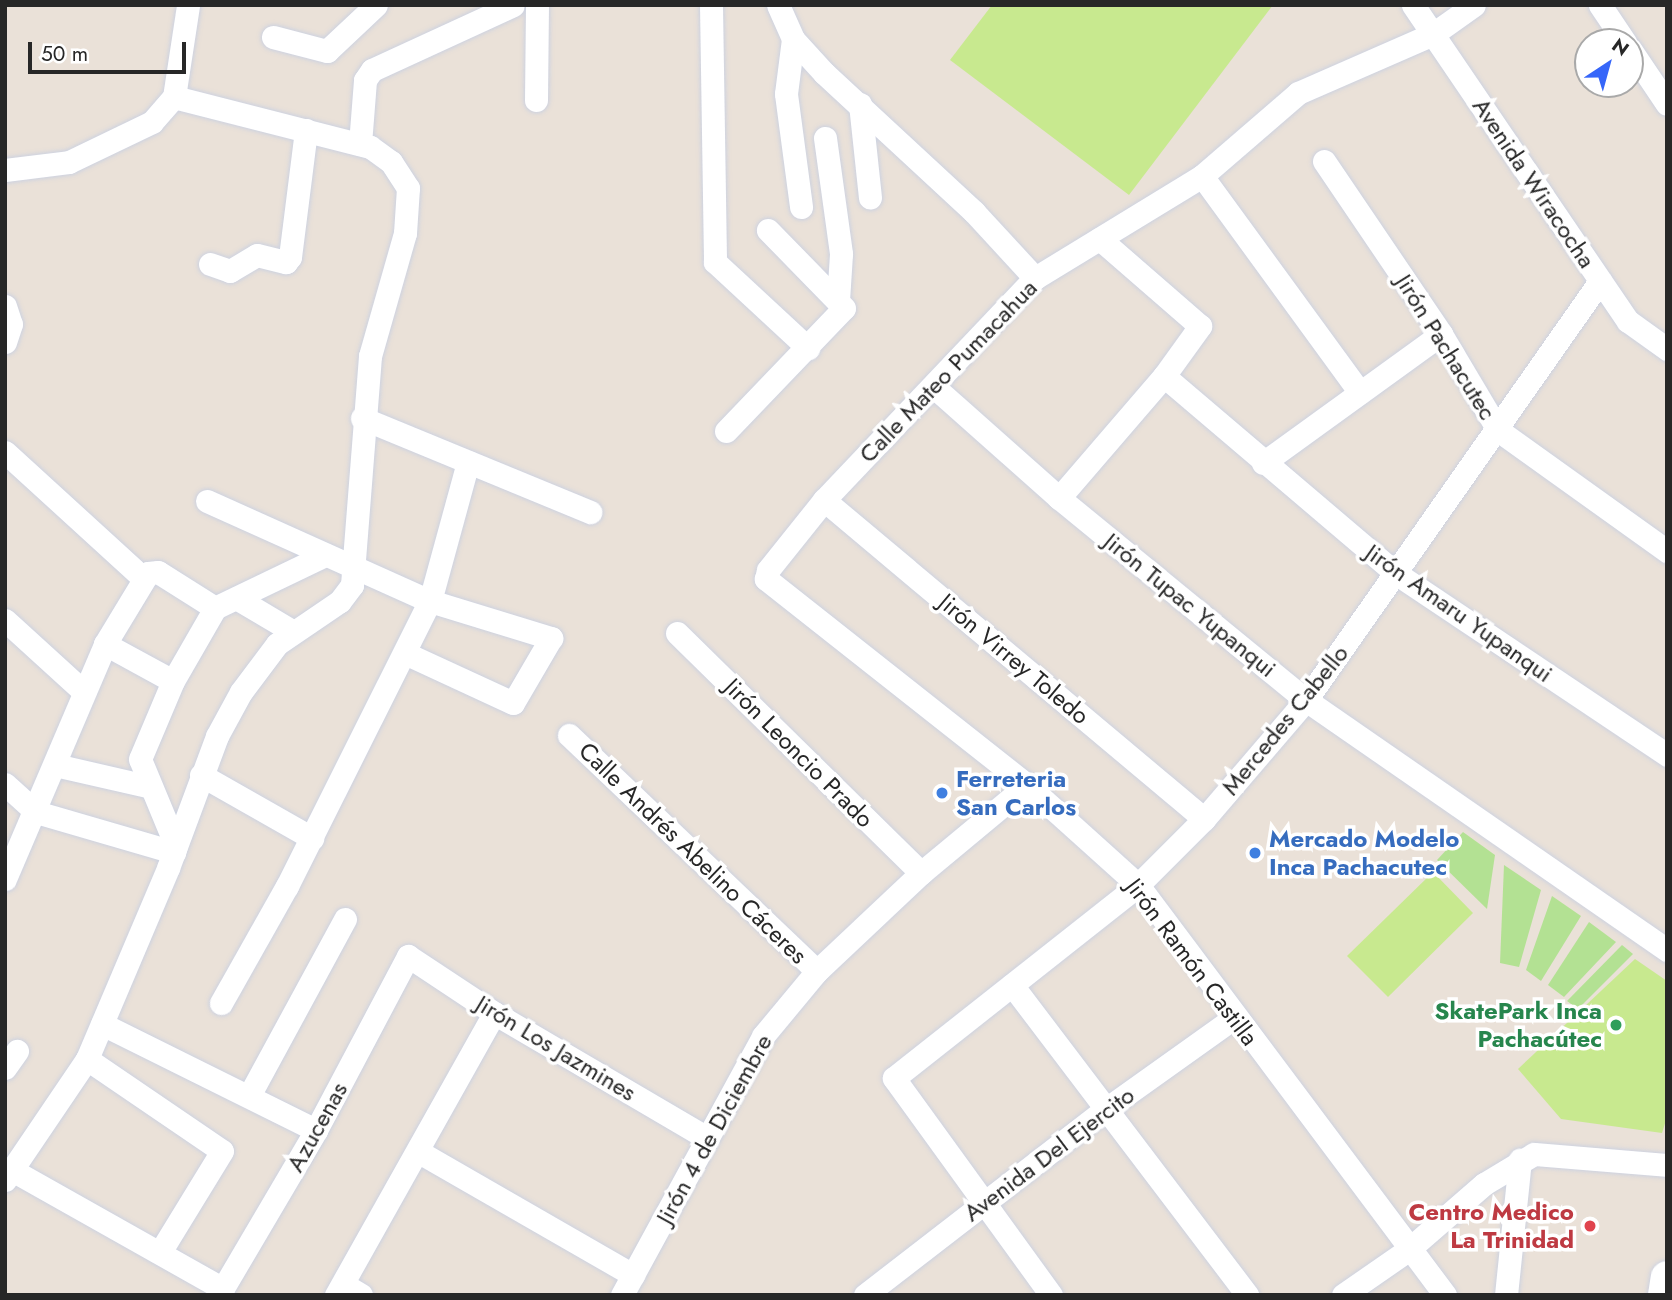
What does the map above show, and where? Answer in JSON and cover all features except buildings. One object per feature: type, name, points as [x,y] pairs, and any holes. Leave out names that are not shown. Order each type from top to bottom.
[{"type":"street","points":[[5,170],[69,162],[152,122],[174,97],[188,5]]},
{"type":"street","points":[[274,37],[327,51],[376,5]]},
{"type":"street","points":[[360,144],[365,80],[372,70],[513,5]]},
{"type":"street","points":[[536,100],[537,5]]},
{"type":"street","points":[[712,5],[715,262],[808,348]]},
{"type":"street","points":[[778,5],[793,39],[974,212],[1035,278]]},
{"type":"street","name":"Avenida Wiracocha","points":[[1413,5],[1628,321],[1667,349]]},
{"type":"street","name":"Calle Mateo Pumacahua","points":[[768,570],[824,500],[1035,278],[1202,176],[1298,93],[1433,34],[1474,5]]},
{"type":"street","points":[[1600,5],[1616,28]]},
{"type":"street","points":[[793,39],[786,94],[801,207]]},
{"type":"street","points":[[1644,70],[1667,104]]},
{"type":"street","points":[[174,97],[360,144],[391,162],[408,188],[405,233],[370,356],[362,418],[354,567],[348,594],[292,631],[241,692],[201,775],[175,849],[87,1059],[9,1175],[160,1252],[221,1292]]},
{"type":"street","points":[[860,104],[870,197]]},
{"type":"street","points":[[210,264],[230,271],[257,255],[286,262],[290,257],[306,130]]},
{"type":"street","points":[[825,138],[841,254],[838,300]]},
{"type":"street","name":"Jirón Pachacutec","points":[[1324,161],[1441,334],[1499,430],[1667,551]]},
{"type":"street","points":[[1202,176],[1360,393]]},
{"type":"street","points":[[726,431],[843,311],[838,300],[768,230]]},
{"type":"street","points":[[1059,498],[1198,333],[1196,319],[1100,239]]},
{"type":"street","name":"Mercedes Cabello","points":[[982,1205],[895,1086],[898,1071],[1138,885],[1204,819],[1306,700],[1499,430],[1600,281]]},
{"type":"street","points":[[5,306],[11,324],[5,342]]},
{"type":"street","points":[[1263,463],[1441,334]]},
{"type":"street","name":"Jirón Amaru Yupanqui","points":[[1164,376],[1397,575],[1666,754]]},
{"type":"street","name":"Jirón Tupac Yupanqui","points":[[933,386],[1059,498],[1306,700],[1667,950]]},
{"type":"street","points":[[362,418],[590,512]]},
{"type":"street","points":[[5,452],[144,579]]},
{"type":"street","points":[[220,1003],[312,838],[430,601],[468,462]]},
{"type":"street","name":"Jirón Virrey Toledo","points":[[824,500],[1204,819]]},
{"type":"street","points":[[207,501],[430,601],[551,638],[513,703],[405,653]]},
{"type":"street","points":[[175,849],[151,788],[141,753],[173,681],[215,608],[325,555]]},
{"type":"street","name":"Jirón Ramón Castilla","points":[[768,570],[766,579],[773,587],[1027,785],[1138,885],[1408,1250],[1445,1295]]},
{"type":"street","points":[[5,879],[36,812],[83,691],[105,644],[148,573],[158,572],[215,608]]},
{"type":"street","points":[[238,599],[292,631]]},
{"type":"street","points":[[5,621],[83,691]]},
{"type":"street","name":"Jirón Leoncio Prado","points":[[677,633],[921,873]]},
{"type":"street","points":[[105,644],[173,681]]},
{"type":"street","name":"Calle Andrés Abelino Cáceres","points":[[569,735],[817,971]]},
{"type":"street","points":[[55,765],[151,788]]},
{"type":"street","points":[[201,775],[312,838]]},
{"type":"street","points":[[5,784],[36,812],[175,849]]},
{"type":"street","name":"Jirón 4 de Diciembre","points":[[628,1285],[763,1036],[817,971],[921,873],[1027,785]]},
{"type":"street","points":[[250,1094],[345,919]]},
{"type":"street","name":"Jirón Los Jazmines","points":[[408,956],[494,1013],[707,1138]]},
{"type":"street","name":"Azucenas","points":[[221,1292],[316,1130],[408,956]]},
{"type":"street","points":[[1012,985],[1247,1295]]},
{"type":"street","points":[[347,1291],[494,1013]]},
{"type":"street","name":"Avenida Del Ejercito","points":[[865,1295],[1106,1109],[1236,1017]]},
{"type":"street","points":[[102,1024],[250,1094],[316,1130]]},
{"type":"street","points":[[87,1059],[222,1151],[160,1252]]},
{"type":"street","points":[[419,1152],[628,1285]]},
{"type":"street","points":[[1343,1295],[1408,1250],[1484,1184],[1534,1154],[1588,1155],[1667,1165]]},
{"type":"street","points":[[1507,1295],[1520,1160]]},
{"type":"street","points":[[982,1205],[1051,1295]]},
{"type":"street","points":[[1664,1295],[1667,1277]]},
{"type":"green space","points":[[992,5],[1273,5],[1129,195],[950,60]]},
{"type":"green space","points":[[1463,832],[1495,855],[1487,909],[1437,860]]},
{"type":"green space","points":[[1504,865],[1541,890],[1519,967],[1500,963]]},
{"type":"green space","points":[[1433,872],[1473,913],[1388,997],[1347,956]]},
{"type":"green space","points":[[1552,896],[1581,916],[1541,981],[1526,970]]},
{"type":"green space","points":[[1589,922],[1616,942],[1564,997],[1548,985]]},
{"type":"green space","points":[[1622,945],[1633,954],[1578,1009],[1567,1001]]},
{"type":"green space","name":"SkatePark Inca Pachacútec","points":[[1635,959],[1667,981],[1667,1117],[1662,1133],[1561,1119],[1518,1069]]},
{"type":"place","name":"Ferreteria San Carlos","points":[[942,793]]},
{"type":"place","name":"Mercado Modelo Inca Pachacutec","points":[[1255,853]]},
{"type":"place","name":"SkatePark Inca Pachacútec","points":[[1616,1025]]},
{"type":"place","name":"Centro Medico La Trinidad","points":[[1590,1226]]}]
